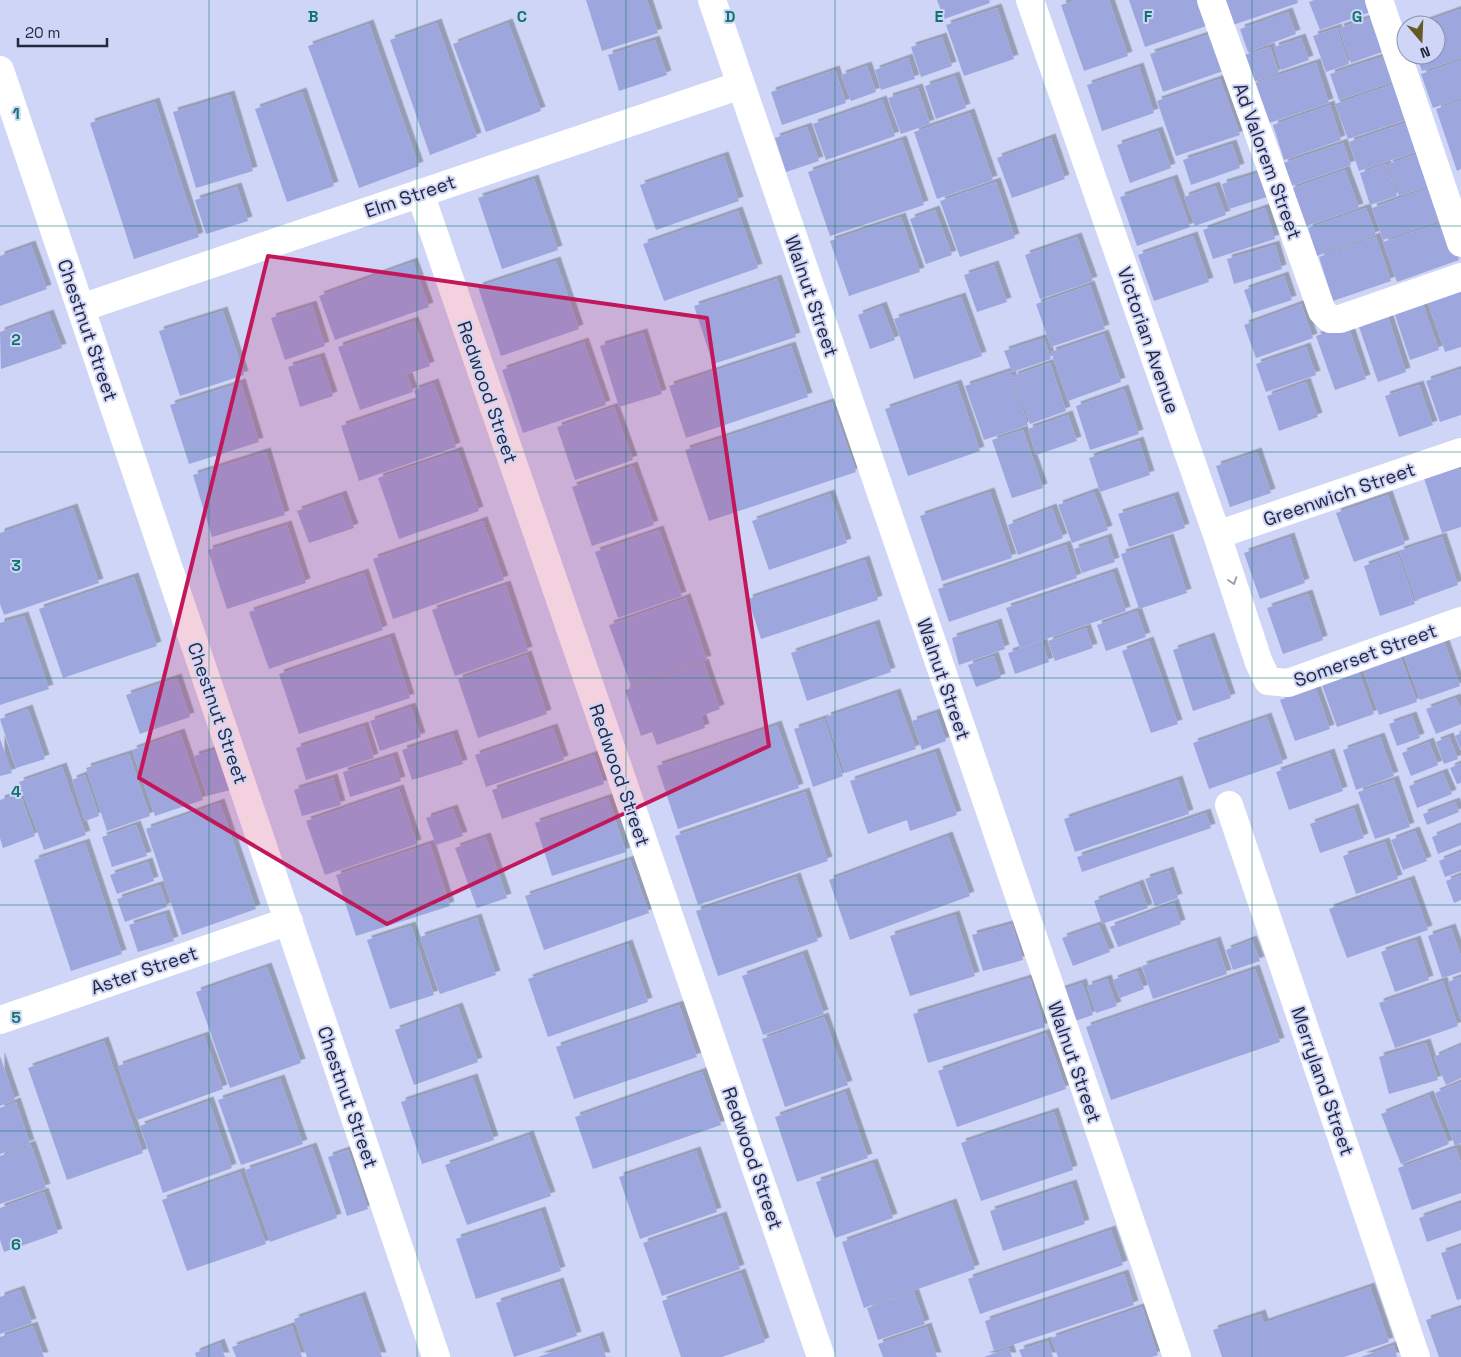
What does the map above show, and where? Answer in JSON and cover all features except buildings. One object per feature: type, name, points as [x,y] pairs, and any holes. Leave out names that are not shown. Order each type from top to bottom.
[{"type":"street","name":"Walnut Street","points":[[712,0],[1177,1357]]},
{"type":"street","name":"Victorian Avenue","points":[[1030,0],[1217,535],[1259,663],[1268,681]]},
{"type":"street","name":"Ad Valorem Street","points":[[1211,0],[1322,311],[1330,319],[1340,319],[1461,277]]},
{"type":"street","points":[[1379,0],[1461,243]]},
{"type":"street","name":"Chestnut Street","points":[[0,70],[436,1357]]},
{"type":"street","name":"Elm Street","points":[[81,308],[740,84]]},
{"type":"street","name":"Redwood Street","points":[[420,193],[821,1357]]},
{"type":"street","name":"Greenwich Street","points":[[1217,535],[1461,452]]},
{"type":"street","name":"Somerset Street","points":[[1268,681],[1288,684],[1461,620]]},
{"type":"street","name":"Merryland Street","points":[[1229,805],[1416,1357]]},
{"type":"street","name":"Aster Street","points":[[0,1020],[289,921]]},
{"type":"highlighted area","points":[[268,256],[707,318],[769,746],[387,924],[139,778]]}]
